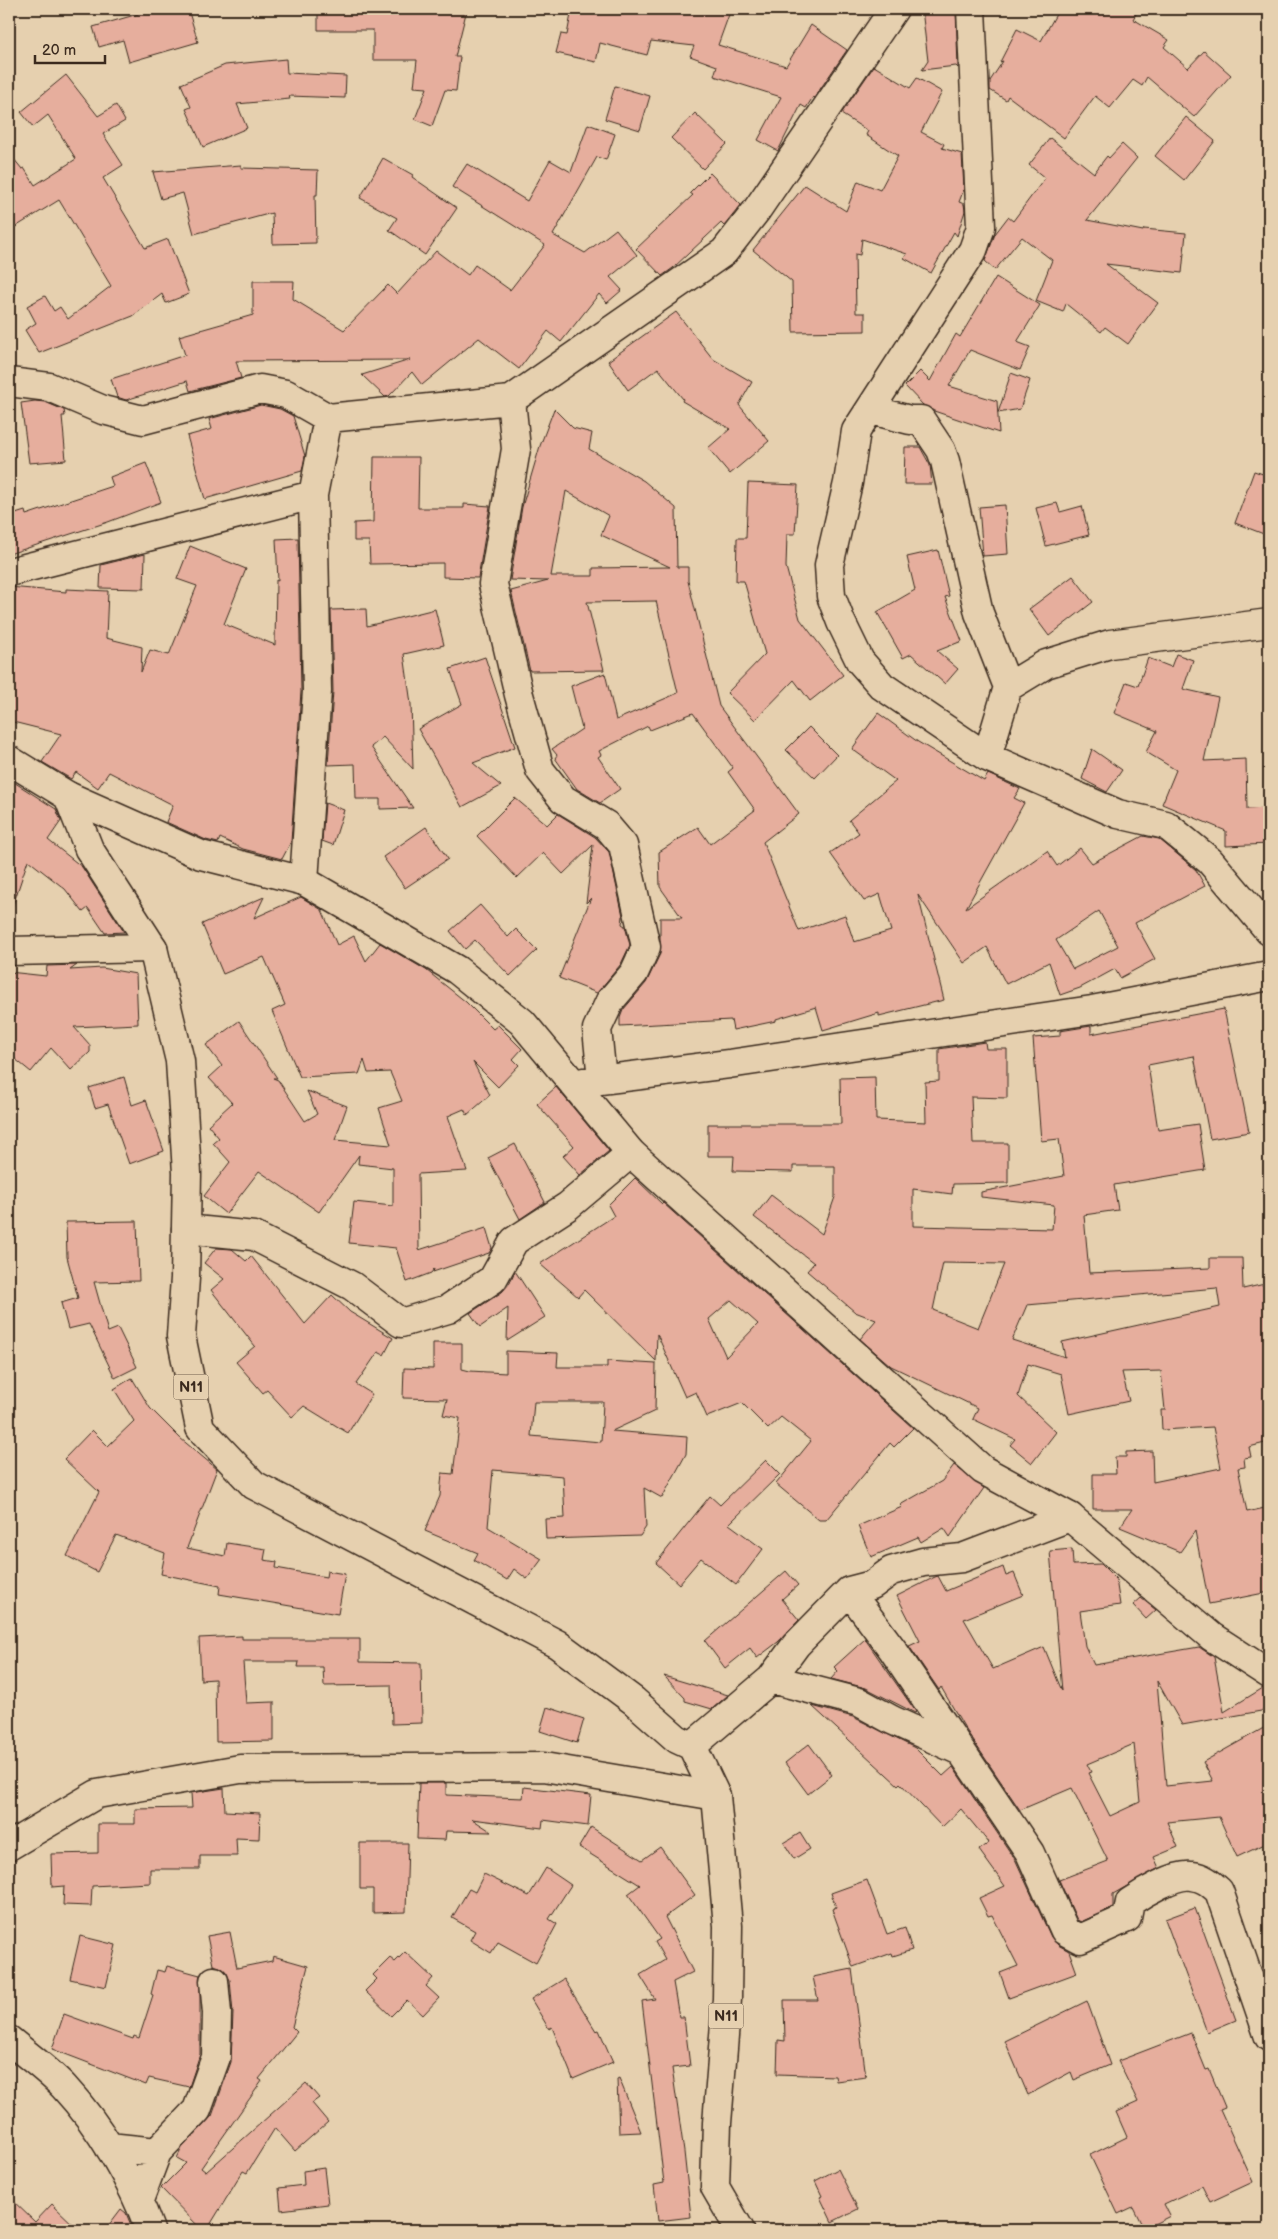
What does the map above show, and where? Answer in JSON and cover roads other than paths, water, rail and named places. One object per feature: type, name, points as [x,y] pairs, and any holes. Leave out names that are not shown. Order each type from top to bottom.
[{"type":"main road","points":[[9,382],[49,387],[104,410],[143,420],[260,389],[286,394],[328,418],[511,400],[724,252],[756,211],[894,9]]},
{"type":"main road","points":[[971,9],[982,227],[973,250],[856,431],[848,483],[829,565],[831,596],[860,661],[882,686],[987,757],[1118,814],[1166,825],[1210,861],[1269,931]]},
{"type":"main road","points":[[511,400],[516,450],[493,584],[519,695],[540,770],[563,799],[606,825],[624,845],[646,947],[634,973],[610,1001],[597,1028],[602,1080]]},
{"type":"main road","points":[[871,410],[910,420],[921,420],[941,450],[979,613],[1008,687],[987,757]]},
{"type":"main road","points":[[304,881],[317,691],[313,495],[328,418]]},
{"type":"main road","points":[[9,572],[313,495]]},
{"type":"main road","points":[[1008,687],[1046,664],[1110,644],[1269,623]]},
{"type":"main road","points":[[9,760],[68,796],[201,855],[304,881],[456,970],[522,1022],[631,1153],[983,1470],[1070,1517],[1212,1636],[1269,1674]]},
{"type":"main road","name":"N11","points":[[68,796],[89,849],[153,948],[180,1060],[187,1173],[181,1336],[200,1428],[254,1485],[557,1644],[634,1701],[677,1739],[692,1746],[716,1796],[728,1926],[727,1999],[717,2123],[715,2187],[740,2230]]},
{"type":"main road","points":[[9,951],[153,948]]},
{"type":"main road","points":[[574,1083],[729,1064],[1092,1010],[1269,976]]},
{"type":"main road","points":[[186,1229],[254,1236],[352,1286],[401,1323],[448,1309],[493,1279],[514,1241],[568,1206],[631,1153]]},
{"type":"main road","points":[[692,1746],[771,1679],[796,1645],[849,1592],[872,1585],[891,1571],[923,1562],[962,1558],[1070,1517]]},
{"type":"main road","points":[[849,1592],[893,1650],[958,1750],[990,1792],[1030,1853],[1065,1931],[1080,1939],[1127,1918],[1130,1902],[1144,1892],[1190,1875],[1206,1879],[1219,1891],[1269,2037]]},
{"type":"main road","points":[[771,1679],[859,1702],[892,1720],[958,1750]]},
{"type":"main road","points":[[9,1846],[98,1794],[240,1769],[544,1767],[716,1796]]},
{"type":"main road","points":[[139,2200],[157,2152],[197,2110],[216,2057],[217,2013],[214,1981]]},
{"type":"main road","points":[[9,2040],[64,2087],[109,2147],[139,2200],[150,2230]]},
{"type":"main road","points":[[109,2147],[157,2152]]}]
